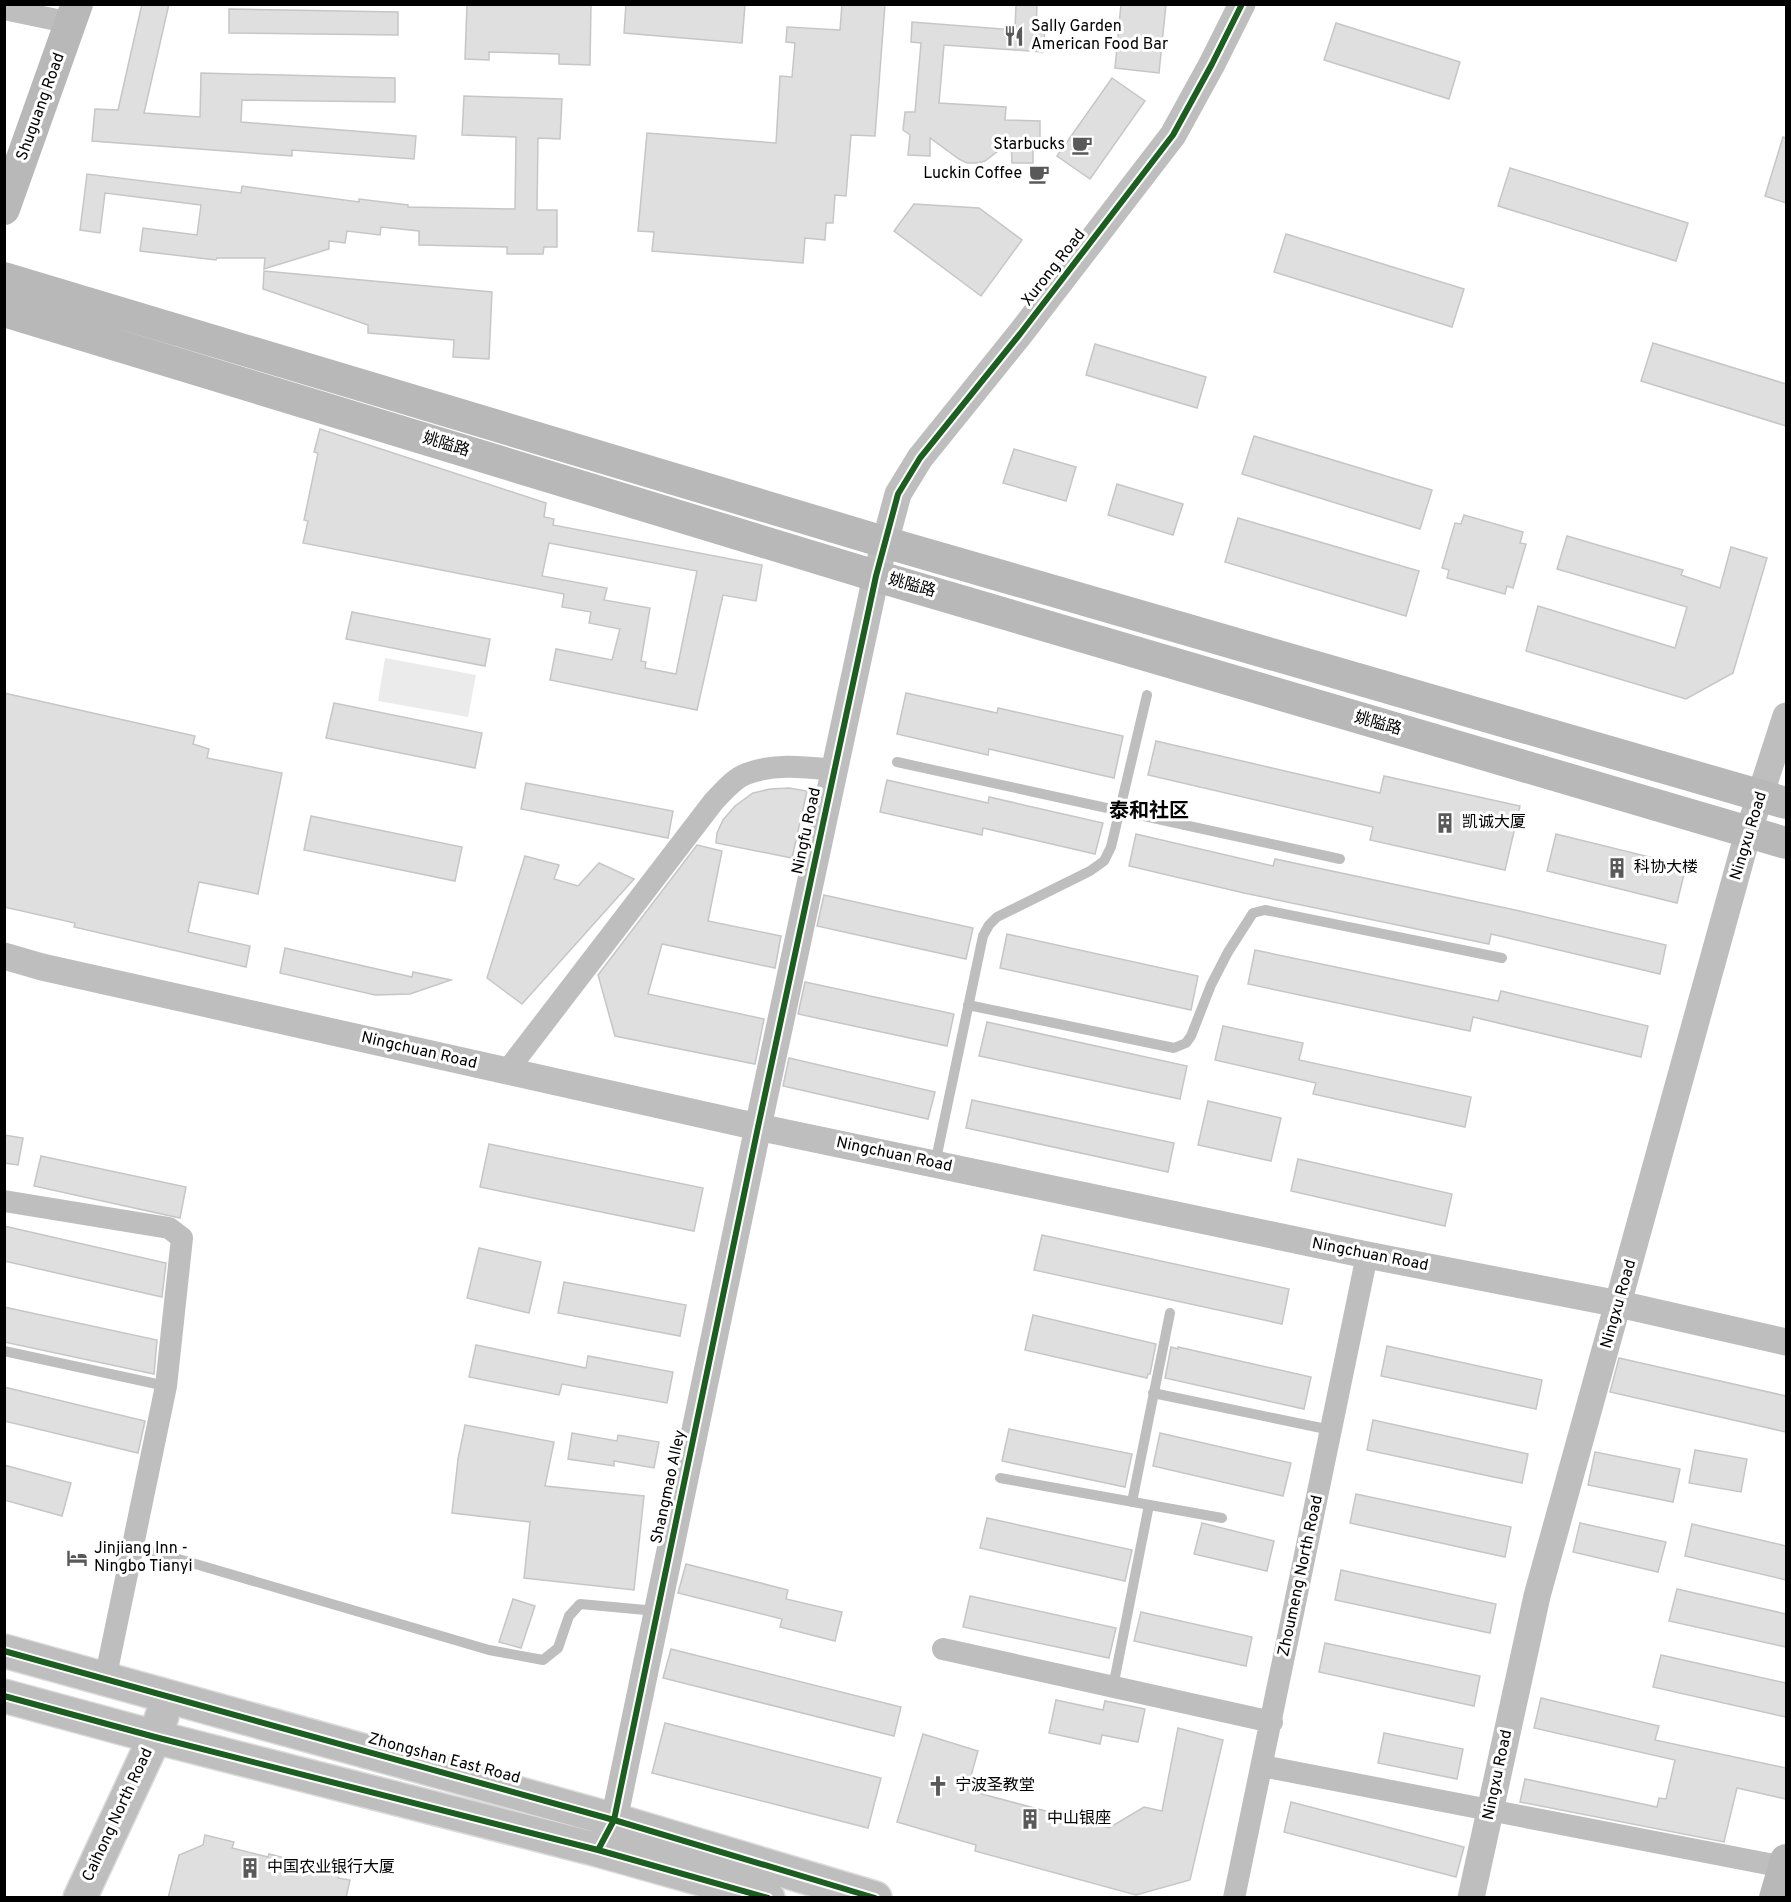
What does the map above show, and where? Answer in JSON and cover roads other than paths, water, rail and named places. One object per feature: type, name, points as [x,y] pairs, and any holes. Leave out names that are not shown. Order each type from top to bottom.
[{"type":"main road","name":"Shuguang Road","points":[[4,209],[74,14]]},
{"type":"main road","name":"姚隘路","points":[[4,278],[884,542],[1773,799]]},
{"type":"main road","name":"姚隘路","points":[[4,311],[876,576],[1786,843]]},
{"type":"main road","name":"Zhongshan East Road","points":[[4,1651],[614,1820],[875,1898]]},
{"type":"main road","points":[[4,1696],[598,1850],[707,1889],[768,1898]]},
{"type":"main road","name":"Caihong North Road","points":[[80,1898],[155,1737],[168,1698]]},
{"type":"main road","points":[[1775,1898],[1785,1863]]},
{"type":"street","name":"Xurong Road","points":[[884,542],[898,494],[920,458],[1020,334],[1173,135],[1242,4]]},
{"type":"street","points":[[4,9],[74,14]]},
{"type":"street","name":"Ningfu Road","points":[[758,1127],[884,542]]},
{"type":"street","name":"Ningxu Road","points":[[1471,1898],[1537,1596],[1748,833],[1773,799],[1786,716]]},
{"type":"street","points":[[507,1071],[714,801],[733,782],[745,774],[767,769],[807,767],[834,770]]},
{"type":"street","name":"Ningchuan Road","points":[[4,956],[758,1127],[1367,1255],[1618,1304],[1786,1342]]},
{"type":"street","name":"Shangmao Alley","points":[[598,1850],[614,1820],[758,1127]]},
{"type":"street","points":[[4,1201],[169,1228],[182,1238],[166,1386],[105,1680]]},
{"type":"street","name":"Zhoumeng North Road","points":[[1234,1898],[1367,1255]]},
{"type":"street","points":[[944,1649],[1272,1722]]},
{"type":"street","points":[[1262,1766],[1785,1863]]},
{"type":"lane","points":[[935,1164],[983,936],[988,926],[997,917],[1090,871],[1104,861],[1111,847],[1147,695]]},
{"type":"lane","points":[[897,762],[1340,859]]},
{"type":"lane","points":[[968,1005],[1174,1048],[1186,1043],[1191,1036],[1211,985],[1228,952],[1253,913],[1265,910],[1502,958]]},
{"type":"lane","points":[[1132,1502],[1170,1313]]},
{"type":"lane","points":[[4,1351],[166,1386]]},
{"type":"lane","points":[[1153,1393],[1331,1430]]},
{"type":"lane","points":[[1000,1478],[1222,1518]]},
{"type":"lane","points":[[1113,1687],[1149,1505]]},
{"type":"lane","points":[[134,1546],[477,1647],[543,1660],[558,1648],[569,1617],[580,1604],[657,1611]]},
{"type":"place","name":"Sally Garden American Food Bar","points":[[1014,36]]},
{"type":"place","name":"Starbucks","points":[[1082,145]]},
{"type":"place","name":"Luckin Coffee","points":[[1039,174]]},
{"type":"place","name":"凯诚大厦","points":[[1445,823]]},
{"type":"place","name":"科协大楼","points":[[1617,868]]},
{"type":"place","name":"Jinjiang Inn - Ningbo Tianyi","points":[[77,1558]]},
{"type":"place","name":"宁波圣教堂","points":[[938,1786]]},
{"type":"place","name":"中山银座","points":[[1030,1819]]},
{"type":"place","name":"中国农业银行大厦","points":[[250,1868]]},
{"type":"district","name":"泰和社区","points":[[1149,812]]}]
